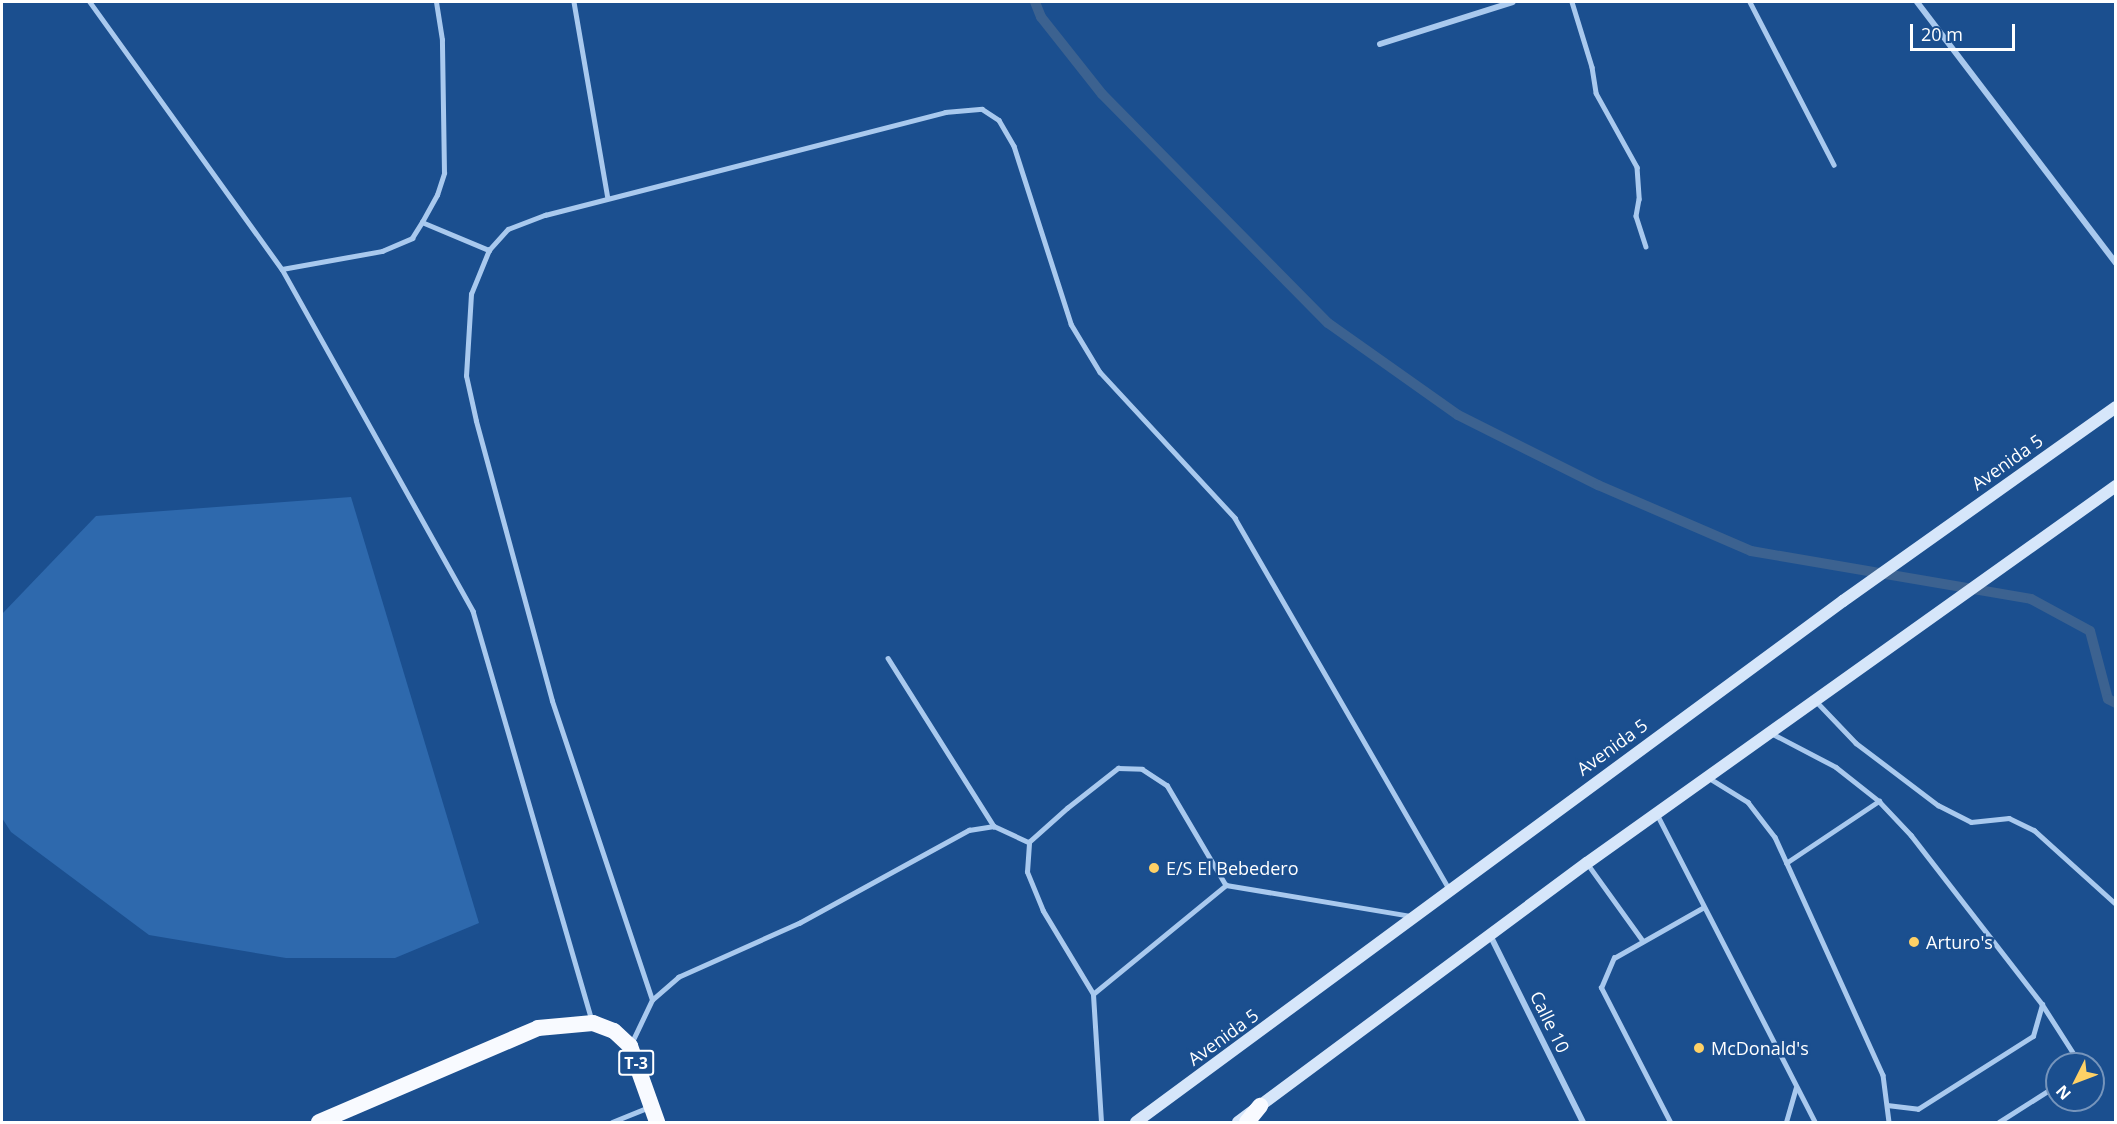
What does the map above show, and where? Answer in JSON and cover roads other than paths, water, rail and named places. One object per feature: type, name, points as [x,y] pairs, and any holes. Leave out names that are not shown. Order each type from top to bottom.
[{"type":"highway","name":"T-3","points":[[593,1023],[614,1031],[630,1046],[657,1122]]},
{"type":"highway","points":[[320,1122],[538,1028],[593,1023]]},
{"type":"highway","points":[[1247,1122],[1260,1106]]},
{"type":"main road","name":"Avenida 5","points":[[1136,1122],[1417,917],[1449,889],[1843,601],[2115,407]]},
{"type":"main road","points":[[1238,1122],[1489,934],[1814,699],[1888,651],[2115,486]]},
{"type":"street","points":[[1380,44],[1514,2]]},
{"type":"street","points":[[1917,2],[2115,263]]},
{"type":"street","name":"Calle 10","points":[[1489,934],[1583,1122]]},
{"type":"lane","points":[[90,2],[282,269],[473,611],[593,1023]]},
{"type":"lane","points":[[282,269],[382,251],[412,238],[422,222],[437,195],[444,172],[442,51],[436,2]]},
{"type":"lane","points":[[574,2],[608,198]]},
{"type":"lane","points":[[1572,2],[1592,67],[1596,93],[1637,167],[1639,199],[1635,216],[1646,246]]},
{"type":"lane","points":[[1750,2],[1834,165]]},
{"type":"lane","points":[[652,1000],[552,701],[466,376],[471,294],[489,250],[508,229],[545,214],[945,112],[982,110],[999,120],[1014,146],[1071,324],[1100,372],[1235,518],[1449,889]]},
{"type":"lane","points":[[422,222],[489,250]]},
{"type":"lane","points":[[888,658],[994,826],[1029,842]]},
{"type":"lane","points":[[1814,699],[1857,743],[1938,805],[1971,822],[2008,818],[2034,830],[2115,904]]},
{"type":"lane","points":[[1769,732],[1836,767],[1878,801],[1911,835],[2042,1004],[2073,1052]]},
{"type":"lane","points":[[1101,1122],[1093,994],[1043,911],[1027,872],[1029,842],[1118,768],[1142,769],[1167,785],[1226,885]]},
{"type":"lane","points":[[1707,777],[1748,802],[1775,837],[1883,1076],[1889,1122]]},
{"type":"lane","points":[[1786,863],[1878,801]]},
{"type":"lane","points":[[1656,813],[1815,1122]]},
{"type":"lane","points":[[630,1046],[652,1000],[678,977],[799,923],[969,830],[994,826]]},
{"type":"lane","points":[[1587,864],[1643,941]]},
{"type":"lane","points":[[1093,994],[1226,885],[1417,917]]},
{"type":"lane","points":[[1670,1122],[1601,988],[1614,958],[1704,907]]},
{"type":"lane","points":[[1887,1105],[1918,1109],[2033,1035],[2042,1004]]},
{"type":"lane","points":[[1786,1122],[1796,1088]]},
{"type":"lane","points":[[1999,1122],[2045,1093]]},
{"type":"lane","points":[[612,1122],[652,1106]]},
{"type":"waterway","points":[[1035,2],[1041,17],[1102,94],[1328,323],[1458,415],[1598,485],[1751,551],[2031,599],[2090,631],[2108,699],[2116,703]]},
{"type":"place","name":"E/S El Bebedero","points":[[1154,868]]},
{"type":"place","name":"Arturo's","points":[[1914,942]]},
{"type":"place","name":"McDonald's","points":[[1699,1048]]}]
